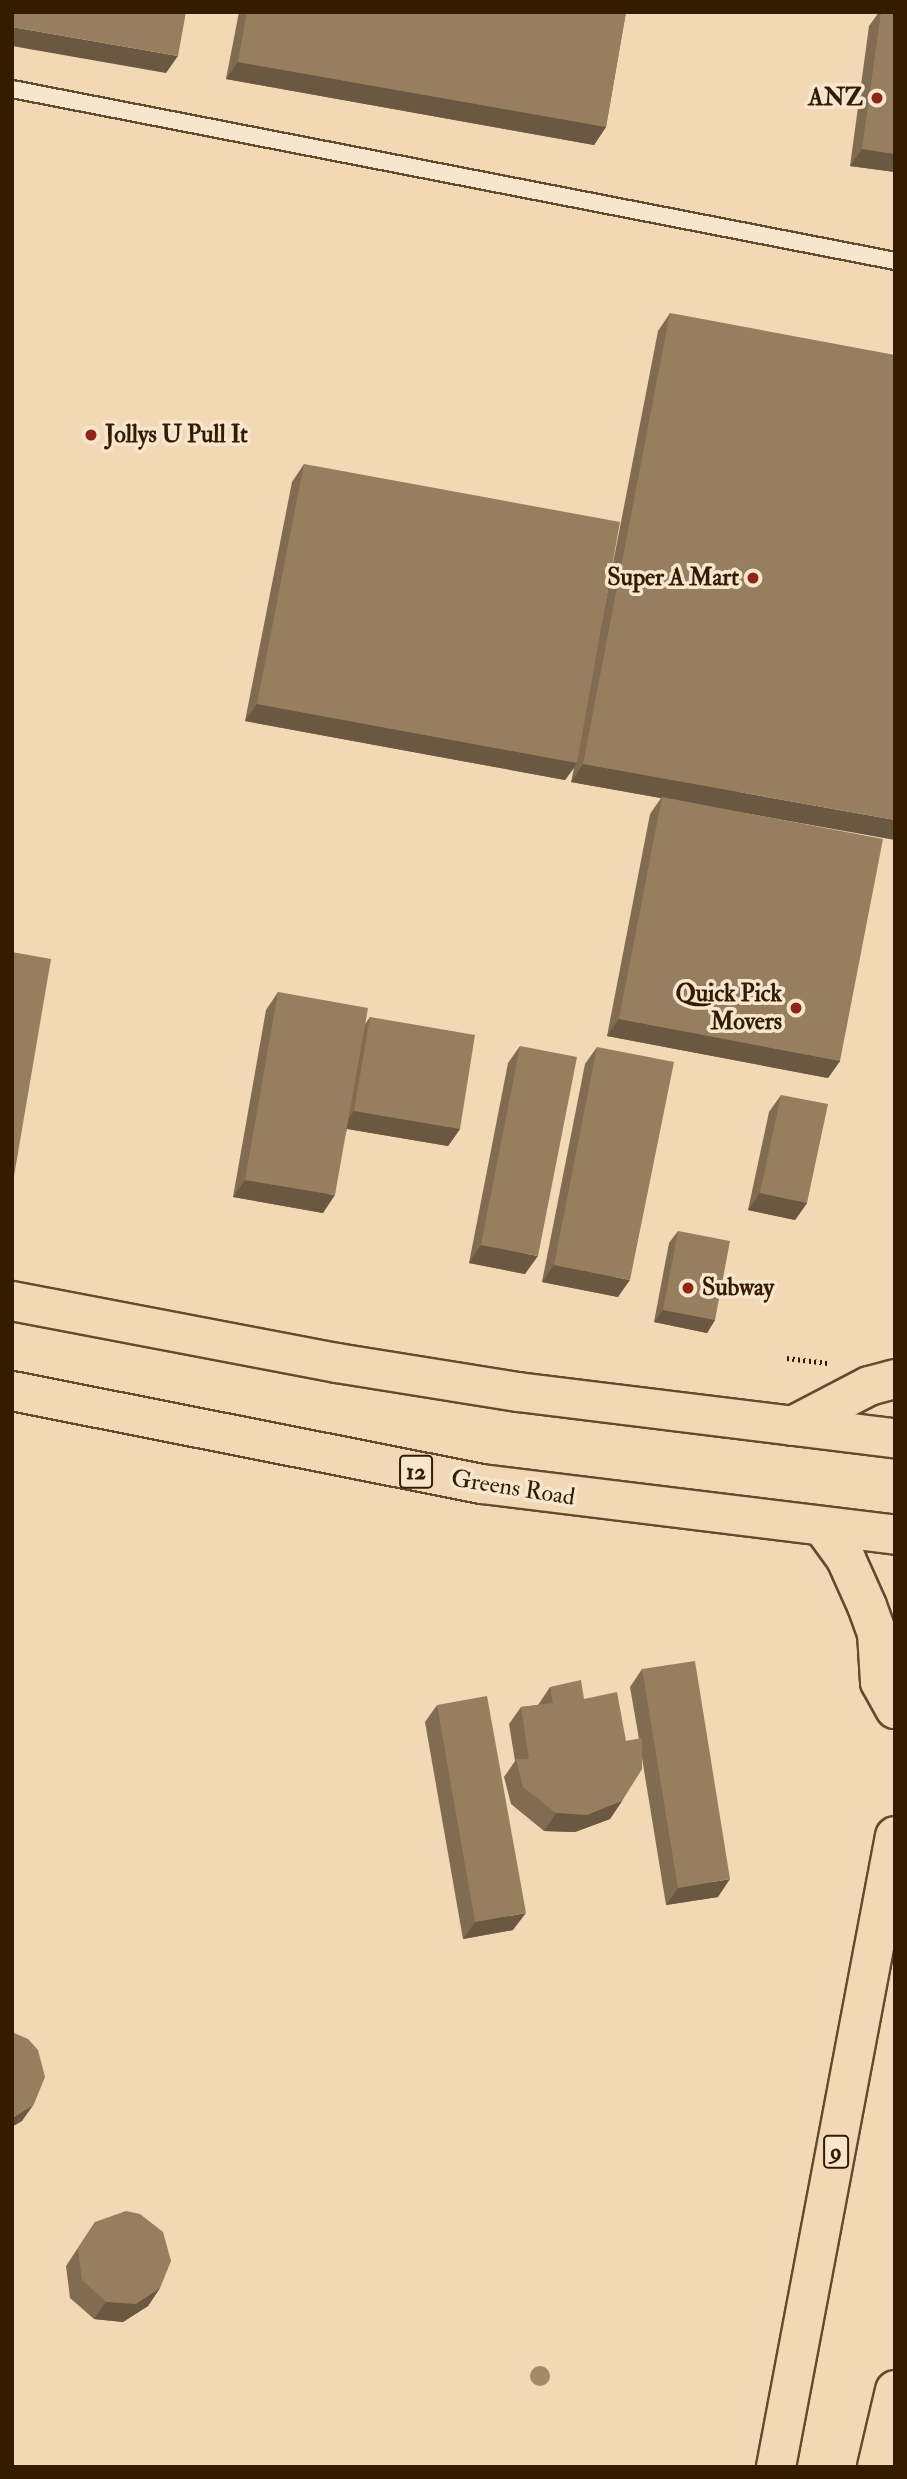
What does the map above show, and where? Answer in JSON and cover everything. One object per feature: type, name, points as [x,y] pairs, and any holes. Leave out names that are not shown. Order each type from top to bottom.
[{"type":"main road","points":[[12,1301],[337,1363],[519,1392],[895,1438]]},
{"type":"main road","points":[[792,1426],[869,1385],[895,1379]]},
{"type":"main road","name":"Greens Road","points":[[12,1391],[482,1484],[895,1535]]},
{"type":"main road","points":[[823,1527],[846,1559],[867,1606],[877,1633],[880,1682],[895,1709]]},
{"type":"main road","name":"9","points":[[776,2467],[895,1836]]},
{"type":"main road","points":[[877,2467],[895,2390]]},
{"type":"lane","points":[[12,89],[895,261]]},
{"type":"building","points":[[12,12],[186,12],[178,56],[12,27]]},
{"type":"building","points":[[247,12],[626,12],[606,127],[238,62]]},
{"type":"building","name":"ANZ","points":[[881,12],[895,12],[895,154],[862,149]]},
{"type":"building","name":"Super A Mart","points":[[670,313],[895,355],[895,820],[583,764]]},
{"type":"building","points":[[304,464],[620,522],[577,763],[257,704]]},
{"type":"building","points":[[662,797],[883,839],[840,1061],[619,1019]]},
{"type":"building","points":[[12,952],[51,959],[12,1188]]},
{"type":"building","points":[[278,992],[368,1008],[335,1195],[245,1180]]},
{"type":"building","points":[[370,1017],[475,1035],[460,1129],[354,1111]]},
{"type":"building","points":[[520,1046],[577,1057],[538,1256],[481,1245]]},
{"type":"building","points":[[597,1047],[674,1062],[630,1280],[554,1265]]},
{"type":"building","points":[[781,1095],[828,1104],[807,1203],[760,1193]]},
{"type":"building","name":"Subway","points":[[678,1231],[730,1241],[715,1320],[663,1310]]},
{"type":"building","points":[[695,1661],[730,1879],[678,1888],[642,1669]]},
{"type":"building","points":[[581,1680],[584,1699],[617,1692],[626,1741],[642,1738],[642,1769],[622,1801],[587,1815],[556,1813],[523,1787],[516,1759],[529,1759],[521,1707],[553,1703],[550,1687]]},
{"type":"building","points":[[487,1696],[526,1913],[475,1922],[437,1705]]},
{"type":"building","points":[[12,2032],[28,2039],[38,2050],[45,2077],[34,2104],[12,2118]]},
{"type":"building","points":[[126,2211],[140,2214],[163,2232],[171,2261],[160,2288],[136,2304],[106,2302],[82,2280],[78,2249],[95,2222]]},
{"type":"place","name":"ANZ","points":[[877,98]]},
{"type":"place","name":"Jollys U Pull It","points":[[91,435]]},
{"type":"place","name":"Super A Mart","points":[[753,578]]},
{"type":"place","name":"Quick Pick Movers","points":[[796,1008]]},
{"type":"place","name":"Subway","points":[[688,1288]]}]
